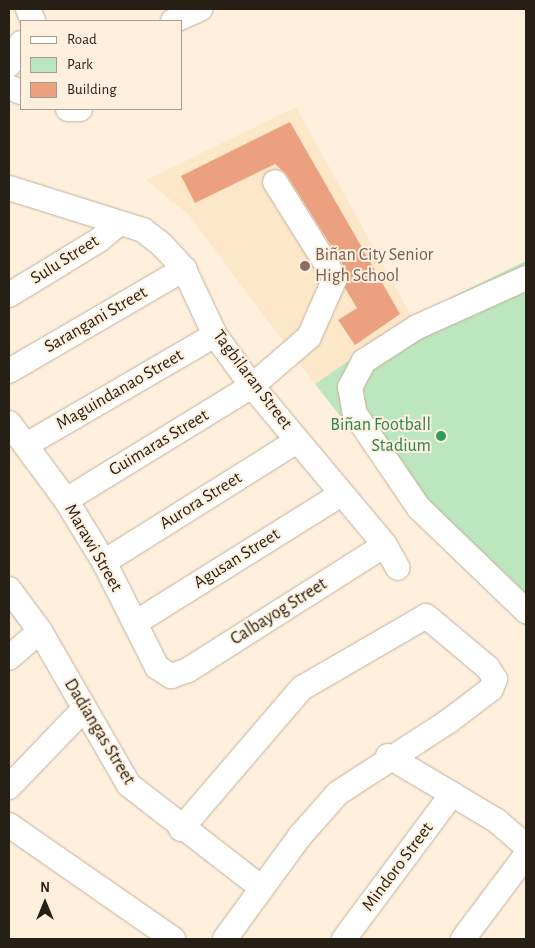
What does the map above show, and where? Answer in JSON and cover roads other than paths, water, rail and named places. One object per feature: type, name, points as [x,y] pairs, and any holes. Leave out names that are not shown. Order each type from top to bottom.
[{"type":"street","points":[[176,20],[200,9]]},
{"type":"street","points":[[9,65],[20,45]]},
{"type":"street","name":"Guimaras Street","points":[[66,500],[252,386],[309,337],[335,278],[275,182]]},
{"type":"street","name":"Tagbilaran Street","points":[[9,188],[143,230],[184,269],[215,335],[252,386],[340,495],[385,545],[398,568]]},
{"type":"street","name":"Sulu Street","points":[[9,294],[100,240],[119,223]]},
{"type":"street","name":"Sarangani Street","points":[[9,371],[184,269]]},
{"type":"street","points":[[526,278],[417,327],[364,361],[350,387],[355,414],[419,508],[526,611]]},
{"type":"street","name":"Maguindanao Street","points":[[26,445],[215,335]]},
{"type":"street","name":"Marawi Street","points":[[9,423],[66,500],[104,562],[157,668],[171,676]]},
{"type":"street","name":"Aurora Street","points":[[104,562],[297,441]]},
{"type":"street","name":"Agusan Street","points":[[135,623],[340,495]]},
{"type":"street","name":"Calbayog Street","points":[[171,676],[188,670],[385,545]]},
{"type":"street","name":"Dadiangas Street","points":[[9,589],[40,631],[83,710],[129,785],[181,829],[262,888]]},
{"type":"street","points":[[181,829],[302,688],[426,616],[488,668],[495,679],[491,689],[449,720],[388,756],[338,793],[262,888],[225,939]]},
{"type":"street","points":[[9,658],[40,631]]},
{"type":"street","points":[[9,787],[83,710]]},
{"type":"street","points":[[388,756],[497,821],[526,846]]},
{"type":"street","name":"Mindoro Street","points":[[344,939],[452,794]]},
{"type":"street","points":[[9,825],[173,939]]},
{"type":"street","points":[[463,939],[526,855]]},
{"type":"place","name":"Biñan City Senior High School","points":[[305,266]]},
{"type":"place","name":"Biñan Football Stadium","points":[[441,436]]}]
